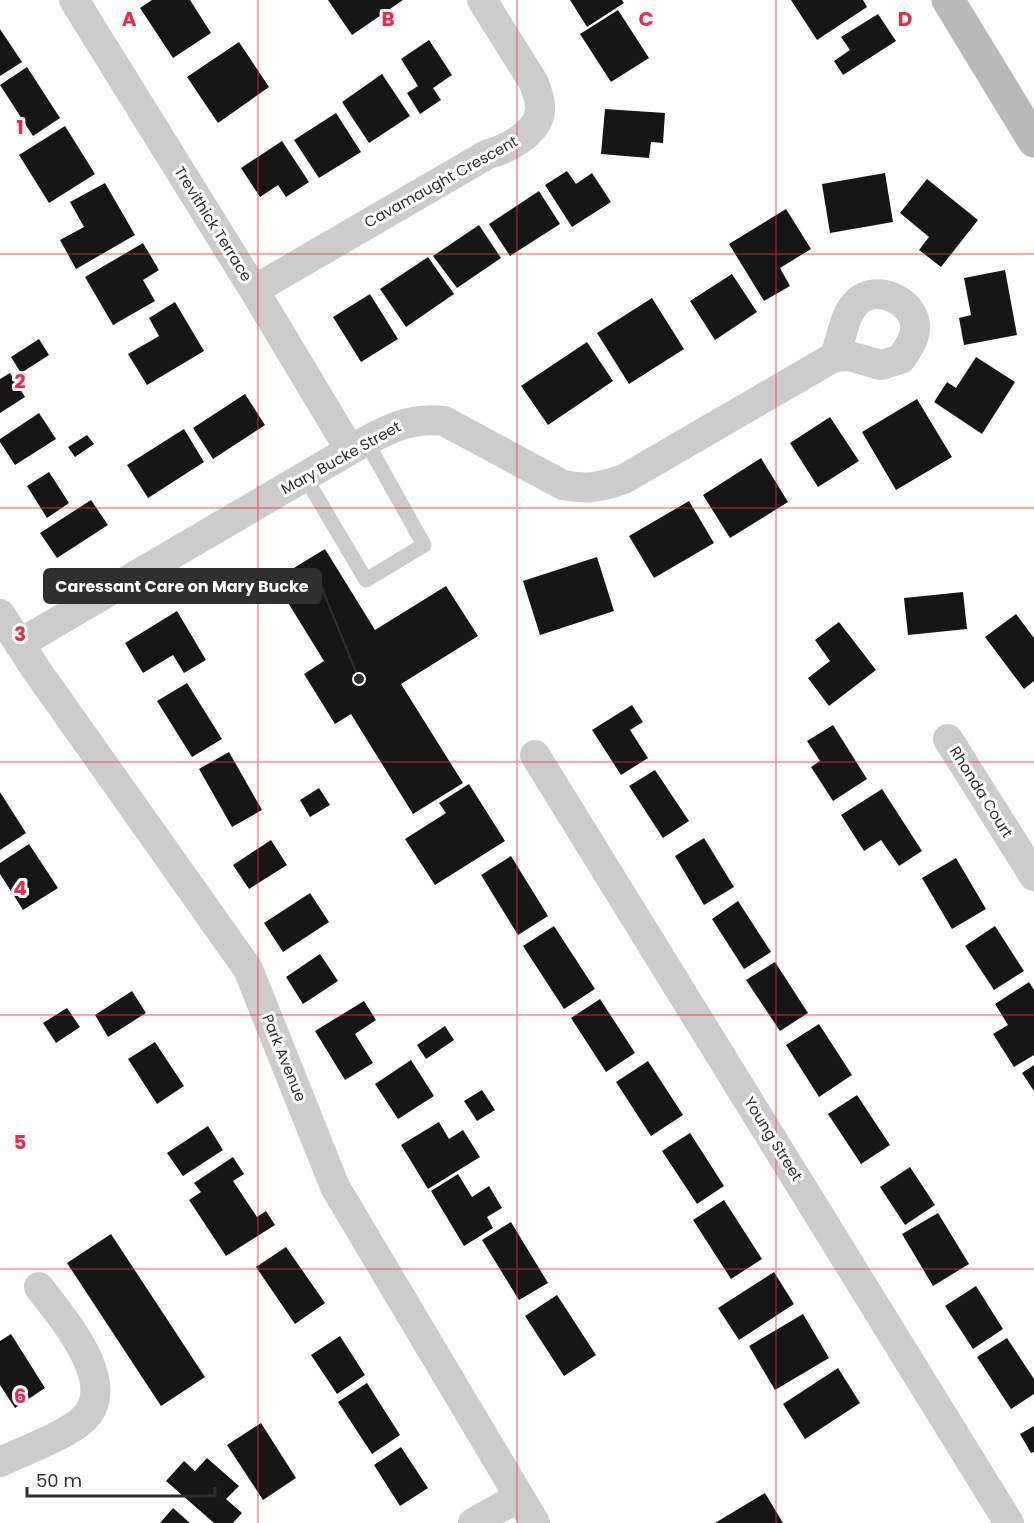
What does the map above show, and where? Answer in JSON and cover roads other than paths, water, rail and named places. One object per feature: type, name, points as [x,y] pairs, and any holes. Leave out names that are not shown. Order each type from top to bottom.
[{"type":"main road","points":[[948,0],[1034,141]]},
{"type":"street","name":"Trevithick Terrace","points":[[74,0],[254,290],[358,446]]},
{"type":"street","name":"Cavamaught Crescent","points":[[254,290],[488,154],[505,149],[519,140],[530,128],[540,111],[534,83],[482,0]]},
{"type":"street","name":"Mary Bucke Street","points":[[19,644],[358,446],[406,422],[427,419],[444,421],[563,485],[583,489],[604,486],[624,479],[834,357]]},
{"type":"street","name":"Park Avenue","points":[[0,614],[248,969],[335,1187],[535,1523]]},
{"type":"street","name":"Rhonda Court","points":[[948,739],[1034,876]]},
{"type":"street","name":"Young Street","points":[[535,755],[1009,1523]]},
{"type":"street","points":[[0,1462],[80,1422],[94,1406],[96,1388],[91,1364],[75,1337],[39,1287]]},
{"type":"street","points":[[473,1523],[519,1497]]},
{"type":"lane","points":[[304,477],[366,580],[423,545],[358,446]]},
{"type":"place","name":"Caressant Care on Mary Bucke","points":[[359,679]]}]
